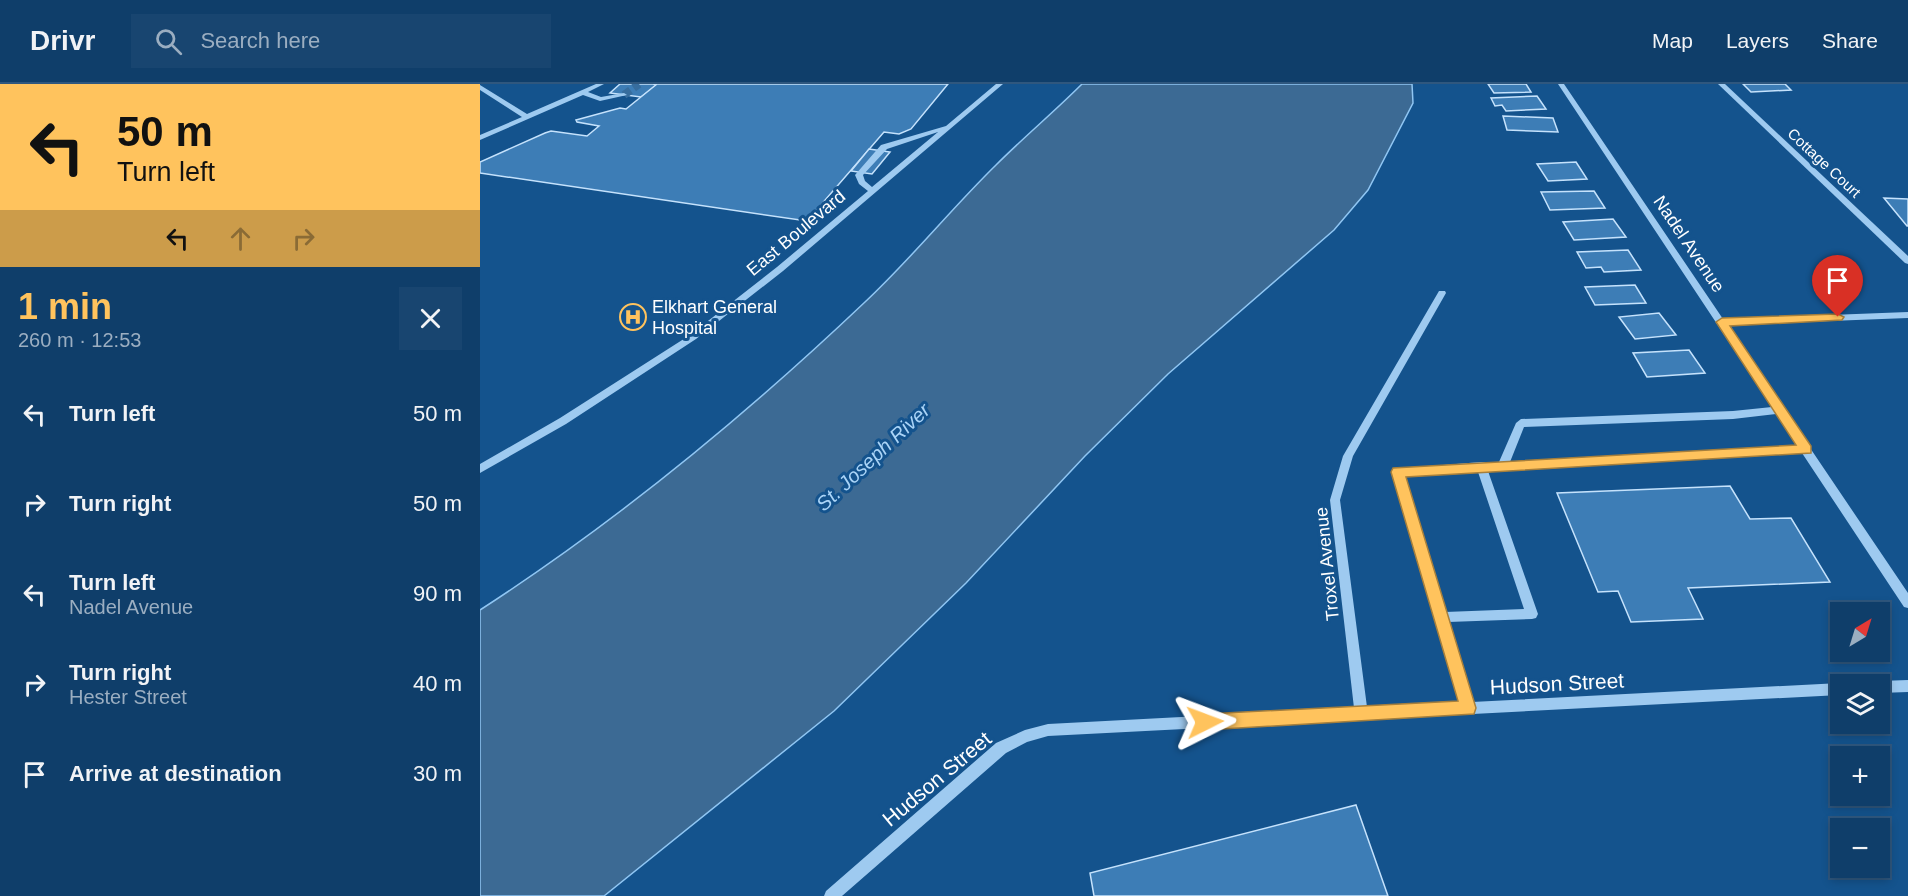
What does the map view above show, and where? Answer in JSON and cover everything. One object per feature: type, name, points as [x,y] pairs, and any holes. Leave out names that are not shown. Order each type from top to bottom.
[{"type":"street","points":[[481,88],[494,84]]},
{"type":"street","points":[[480,138],[600,84]]},
{"type":"street","name":"East Boulevard","points":[[480,469],[563,421],[693,337],[780,269],[1000,84]]},
{"type":"street","name":"Nadel Avenue","points":[[1561,84],[1908,603]]},
{"type":"street","name":"Cottage Court","points":[[1721,84],[1908,261]]},
{"type":"street","points":[[481,88],[527,117]]},
{"type":"street","points":[[582,92],[600,99],[624,95]]},
{"type":"street","points":[[872,191],[862,183],[859,175],[884,147],[949,127]]},
{"type":"street","name":"Troxel Avenue","points":[[1361,714],[1335,500],[1348,456],[1442,292]]},
{"type":"street","points":[[1722,322],[1908,315]]},
{"type":"street","points":[[1503,465],[1521,423],[1733,415],[1780,410]]},
{"type":"street","points":[[1468,708],[1398,472],[1806,449]]},
{"type":"street","points":[[1440,617],[1532,614],[1481,466]]},
{"type":"street","points":[[1890,687],[1908,686]]},
{"type":"street","name":"Hudson Street","points":[[831,896],[1000,748],[1025,736],[1048,730],[1830,690]]},
{"type":"water","name":"St. Joseph River","points":[[1082,84],[1412,84],[1413,103],[1368,190],[1334,230],[1168,374],[1085,456],[966,583],[834,711],[604,896],[480,896],[480,610],[531,576],[630,503],[774,385],[882,286],[979,182]]},
{"type":"building","points":[[620,84],[657,85],[641,97],[610,93]]},
{"type":"building","points":[[657,84],[948,84],[911,129],[899,134],[884,132],[807,221],[480,173],[480,162],[545,133],[551,131],[587,136],[599,126],[576,120],[620,108],[626,109]]},
{"type":"building","points":[[1488,84],[1526,84],[1531,92],[1494,93]]},
{"type":"building","points":[[1743,84],[1785,84],[1791,90],[1751,92]]},
{"type":"building","points":[[1537,96],[1546,109],[1506,111],[1502,105],[1495,106],[1491,98]]},
{"type":"building","points":[[1503,116],[1553,118],[1558,132],[1507,130]]},
{"type":"building","points":[[869,149],[890,152],[872,174],[851,171]]},
{"type":"building","points":[[1576,162],[1587,179],[1548,181],[1537,164]]},
{"type":"building","points":[[1594,191],[1605,208],[1550,210],[1541,192]]},
{"type":"building","points":[[1884,198],[1908,199],[1908,226],[1907,226]]},
{"type":"building","points":[[1613,219],[1626,237],[1574,240],[1563,222]]},
{"type":"building","points":[[1628,250],[1641,270],[1604,272],[1601,267],[1586,268],[1577,252]]},
{"type":"building","points":[[1635,285],[1646,303],[1595,305],[1585,287]]},
{"type":"building","points":[[1659,313],[1676,335],[1635,339],[1619,317]]},
{"type":"building","points":[[1689,350],[1705,373],[1647,377],[1633,353]]},
{"type":"building","points":[[1730,486],[1750,519],[1791,518],[1830,582],[1688,588],[1703,619],[1631,622],[1618,591],[1598,592],[1557,493]]},
{"type":"building","points":[[1356,805],[1388,896],[1094,896],[1090,873]]},
{"type":"tunnel","points":[[624,95],[639,84]]},
{"type":"place","name":"Elkhart General Hospital","points":[[633,317]]},
{"type":"route","points":[[1205,722],[1468,708],[1398,472],[1806,449],[1722,322],[1838,317]]}]
